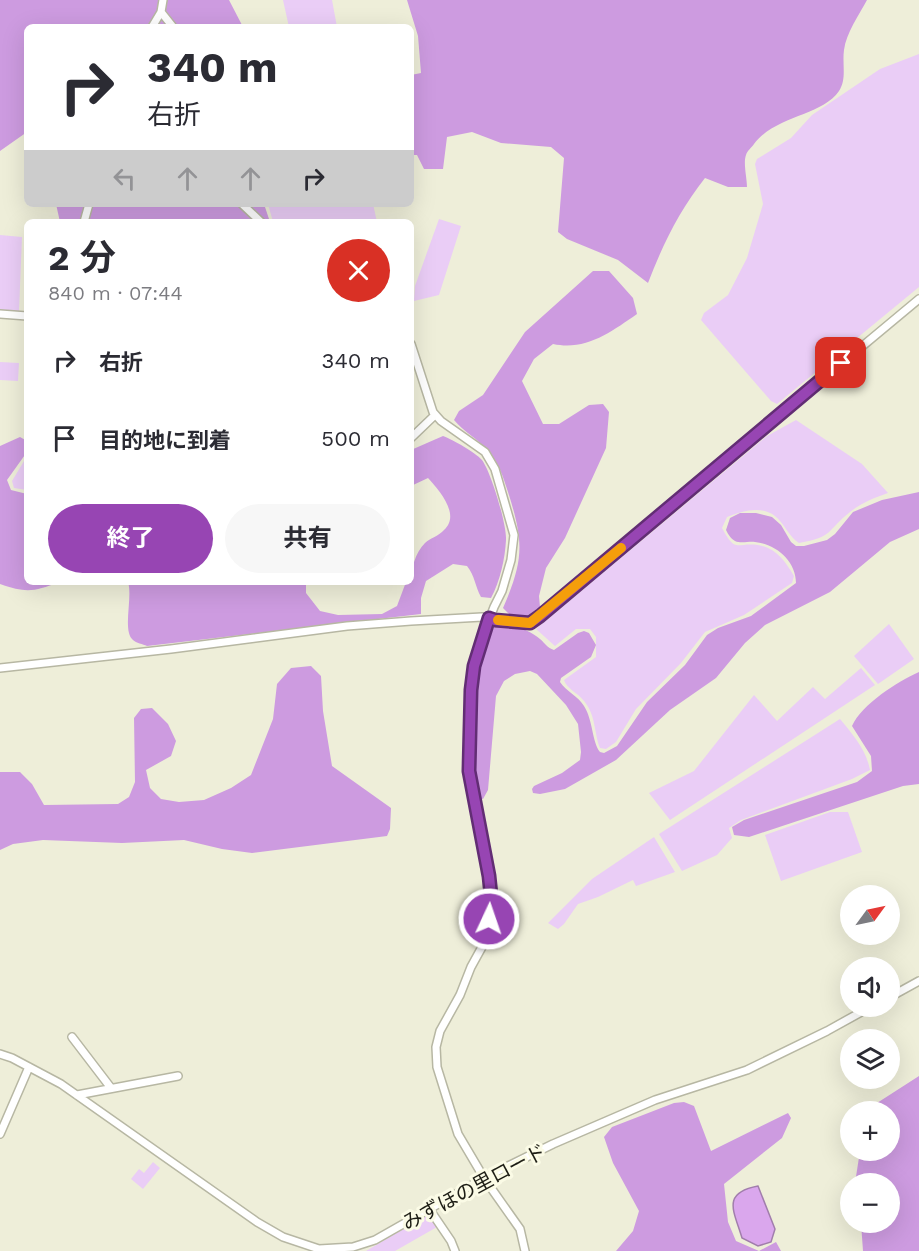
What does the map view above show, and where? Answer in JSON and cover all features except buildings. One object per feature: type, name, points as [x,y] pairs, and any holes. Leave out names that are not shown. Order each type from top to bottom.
[{"type":"street","points":[[154,24],[161,12],[163,0]]},
{"type":"street","points":[[161,12],[171,24]]},
{"type":"street","points":[[245,207],[258,219]]},
{"type":"street","points":[[0,668],[347,626],[489,618],[530,623],[919,299]]},
{"type":"street","points":[[0,314],[24,316]]},
{"type":"street","points":[[414,353],[435,415],[485,452],[495,469],[514,535],[511,560],[474,666],[471,690],[469,771],[489,876],[492,905],[482,947],[440,1031],[436,1047],[437,1067],[458,1134],[484,1178],[520,1229],[525,1251]]},
{"type":"street","points":[[414,435],[435,415]]},
{"type":"street","points":[[900,991],[919,981]]},
{"type":"street","name":"みずほの里ロード","points":[[0,1054],[61,1084],[283,1238],[319,1250],[353,1247],[375,1240],[484,1178],[553,1144],[655,1100],[747,1070],[852,1017]]},
{"type":"street","points":[[72,1036],[111,1088]]},
{"type":"street","points":[[0,1134],[29,1067]]},
{"type":"street","points":[[77,1095],[178,1076]]},
{"type":"street","points":[[430,1210],[455,1251]]},
{"type":"shaded area","points":[[0,0],[229,0],[241,24],[24,24],[24,134],[0,151]]},
{"type":"shaded area","points":[[283,0],[332,0],[336,24],[288,24]]},
{"type":"shaded area","points":[[407,0],[867,0],[845,44],[844,76],[839,91],[822,106],[786,121],[763,134],[747,152],[745,158],[747,187],[728,187],[705,178],[672,228],[648,283],[618,260],[567,239],[558,232],[564,158],[551,147],[501,143],[472,132],[447,137],[443,169],[424,169],[417,155],[414,155],[414,74],[421,73],[418,36]]},
{"type":"shaded area","points":[[919,54],[919,287],[777,404],[771,401],[701,320],[704,313],[728,295],[747,258],[763,204],[755,164],[757,159],[791,138],[812,115],[880,69]]},
{"type":"shaded area","points":[[57,207],[265,207],[269,219],[59,219]]},
{"type":"shaded area","points":[[269,207],[374,207],[376,219],[272,219]]},
{"type":"shaded area","points":[[439,219],[461,226],[439,295],[414,301],[415,286]]},
{"type":"shaded area","points":[[0,235],[22,237],[19,312],[0,311]]},
{"type":"shaded area","points":[[593,271],[609,271],[633,298],[637,314],[608,333],[587,342],[576,345],[553,344],[534,359],[522,381],[543,424],[559,424],[589,405],[603,404],[609,412],[606,448],[565,538],[546,568],[539,596],[540,607],[525,617],[513,618],[503,608],[518,563],[519,538],[513,509],[495,460],[454,420],[459,411],[483,395],[525,332]]},
{"type":"shaded area","points":[[0,362],[19,363],[18,381],[0,380]]},
{"type":"shaded area","points":[[796,420],[862,464],[888,493],[854,509],[824,536],[799,543],[769,512],[755,510],[727,517],[722,528],[730,541],[737,545],[758,545],[775,552],[794,576],[792,583],[744,615],[705,632],[681,663],[636,709],[616,742],[606,749],[600,748],[588,706],[564,680],[596,657],[596,637],[590,629],[576,629],[555,646],[536,629],[767,436]]},
{"type":"shaded area","points":[[443,436],[464,446],[486,466],[498,499],[506,533],[502,570],[491,598],[481,597],[467,566],[453,564],[426,581],[421,598],[421,614],[147,646],[134,641],[130,636],[128,585],[306,585],[306,593],[320,611],[338,615],[382,614],[397,606],[405,585],[414,585],[416,556],[425,543],[442,532],[449,524],[450,517],[446,503],[428,478],[414,485],[414,449]]},
{"type":"shaded area","points":[[20,437],[24,439],[24,456],[7,480],[11,490],[24,493],[24,585],[51,585],[43,588],[17,589],[0,584],[0,446]]},
{"type":"shaded area","points":[[24,461],[24,490],[14,488],[12,481]]},
{"type":"shaded area","points":[[919,492],[919,529],[890,542],[830,592],[765,625],[745,643],[716,678],[670,710],[616,760],[565,789],[540,794],[533,793],[532,789],[562,773],[580,760],[578,724],[566,705],[537,674],[530,671],[515,674],[504,681],[496,696],[488,790],[483,799],[479,798],[472,763],[473,707],[481,654],[488,635],[497,626],[508,625],[526,630],[554,650],[578,633],[584,631],[589,633],[596,645],[591,657],[561,678],[560,682],[584,706],[597,748],[604,753],[617,746],[647,702],[685,665],[707,635],[718,628],[751,616],[796,583],[789,561],[777,550],[763,543],[740,542],[732,539],[726,530],[730,518],[740,513],[756,513],[772,517],[781,525],[791,542],[796,546],[804,546],[827,540],[853,512],[882,500]]},
{"type":"shaded area","points":[[889,624],[914,659],[878,684],[854,656]]},
{"type":"shaded area","points":[[311,666],[321,676],[323,711],[332,766],[391,808],[390,829],[387,836],[252,853],[184,840],[122,843],[43,840],[13,844],[0,850],[0,772],[20,772],[32,784],[44,805],[118,804],[129,797],[135,782],[134,718],[141,709],[152,708],[168,724],[176,741],[171,756],[146,770],[150,788],[161,799],[179,802],[204,800],[231,788],[251,775],[273,719],[277,684],[291,668]]},
{"type":"shaded area","points":[[861,668],[875,685],[670,820],[649,793],[694,771],[754,695],[777,721],[813,687],[825,699]]},
{"type":"shaded area","points":[[919,672],[919,784],[903,786],[749,837],[734,835],[732,827],[744,820],[857,782],[872,771],[871,756],[852,726],[872,702]]},
{"type":"shaded area","points":[[840,719],[862,749],[870,770],[852,779],[741,820],[729,828],[732,838],[717,855],[682,871],[659,834]]},
{"type":"shaded area","points":[[830,812],[848,812],[862,852],[781,881],[765,835]]},
{"type":"shaded area","points":[[654,837],[675,872],[636,886],[633,880],[578,904],[558,929],[548,923],[592,879]]},
{"type":"shaded area","points":[[919,1076],[919,1251],[863,1251],[862,1233],[900,1233],[900,1173],[857,1173],[858,1161],[900,1161],[900,1101],[880,1101]]},
{"type":"shaded area","points":[[684,1102],[694,1106],[711,1151],[788,1113],[791,1118],[782,1138],[724,1184],[728,1222],[736,1241],[759,1251],[616,1251],[633,1231],[639,1211],[613,1163],[604,1137],[612,1127],[674,1103]]},
{"type":"shaded area","points":[[153,1162],[160,1168],[143,1189],[131,1179],[139,1169],[144,1173]]},
{"type":"shaded area","points":[[758,1186],[775,1229],[771,1242],[758,1246],[742,1238],[733,1205],[739,1193]]},
{"type":"shaded area","points":[[429,1214],[437,1227],[395,1251],[366,1251]]},
{"type":"shaded area","points":[[776,1242],[781,1251],[759,1251]]},
{"type":"slow traffic","points":[[498,620],[530,623],[621,548]]},
{"type":"route","points":[[489,919],[492,905],[489,876],[469,771],[471,690],[474,666],[489,618],[530,623],[540,616],[841,363]]}]
